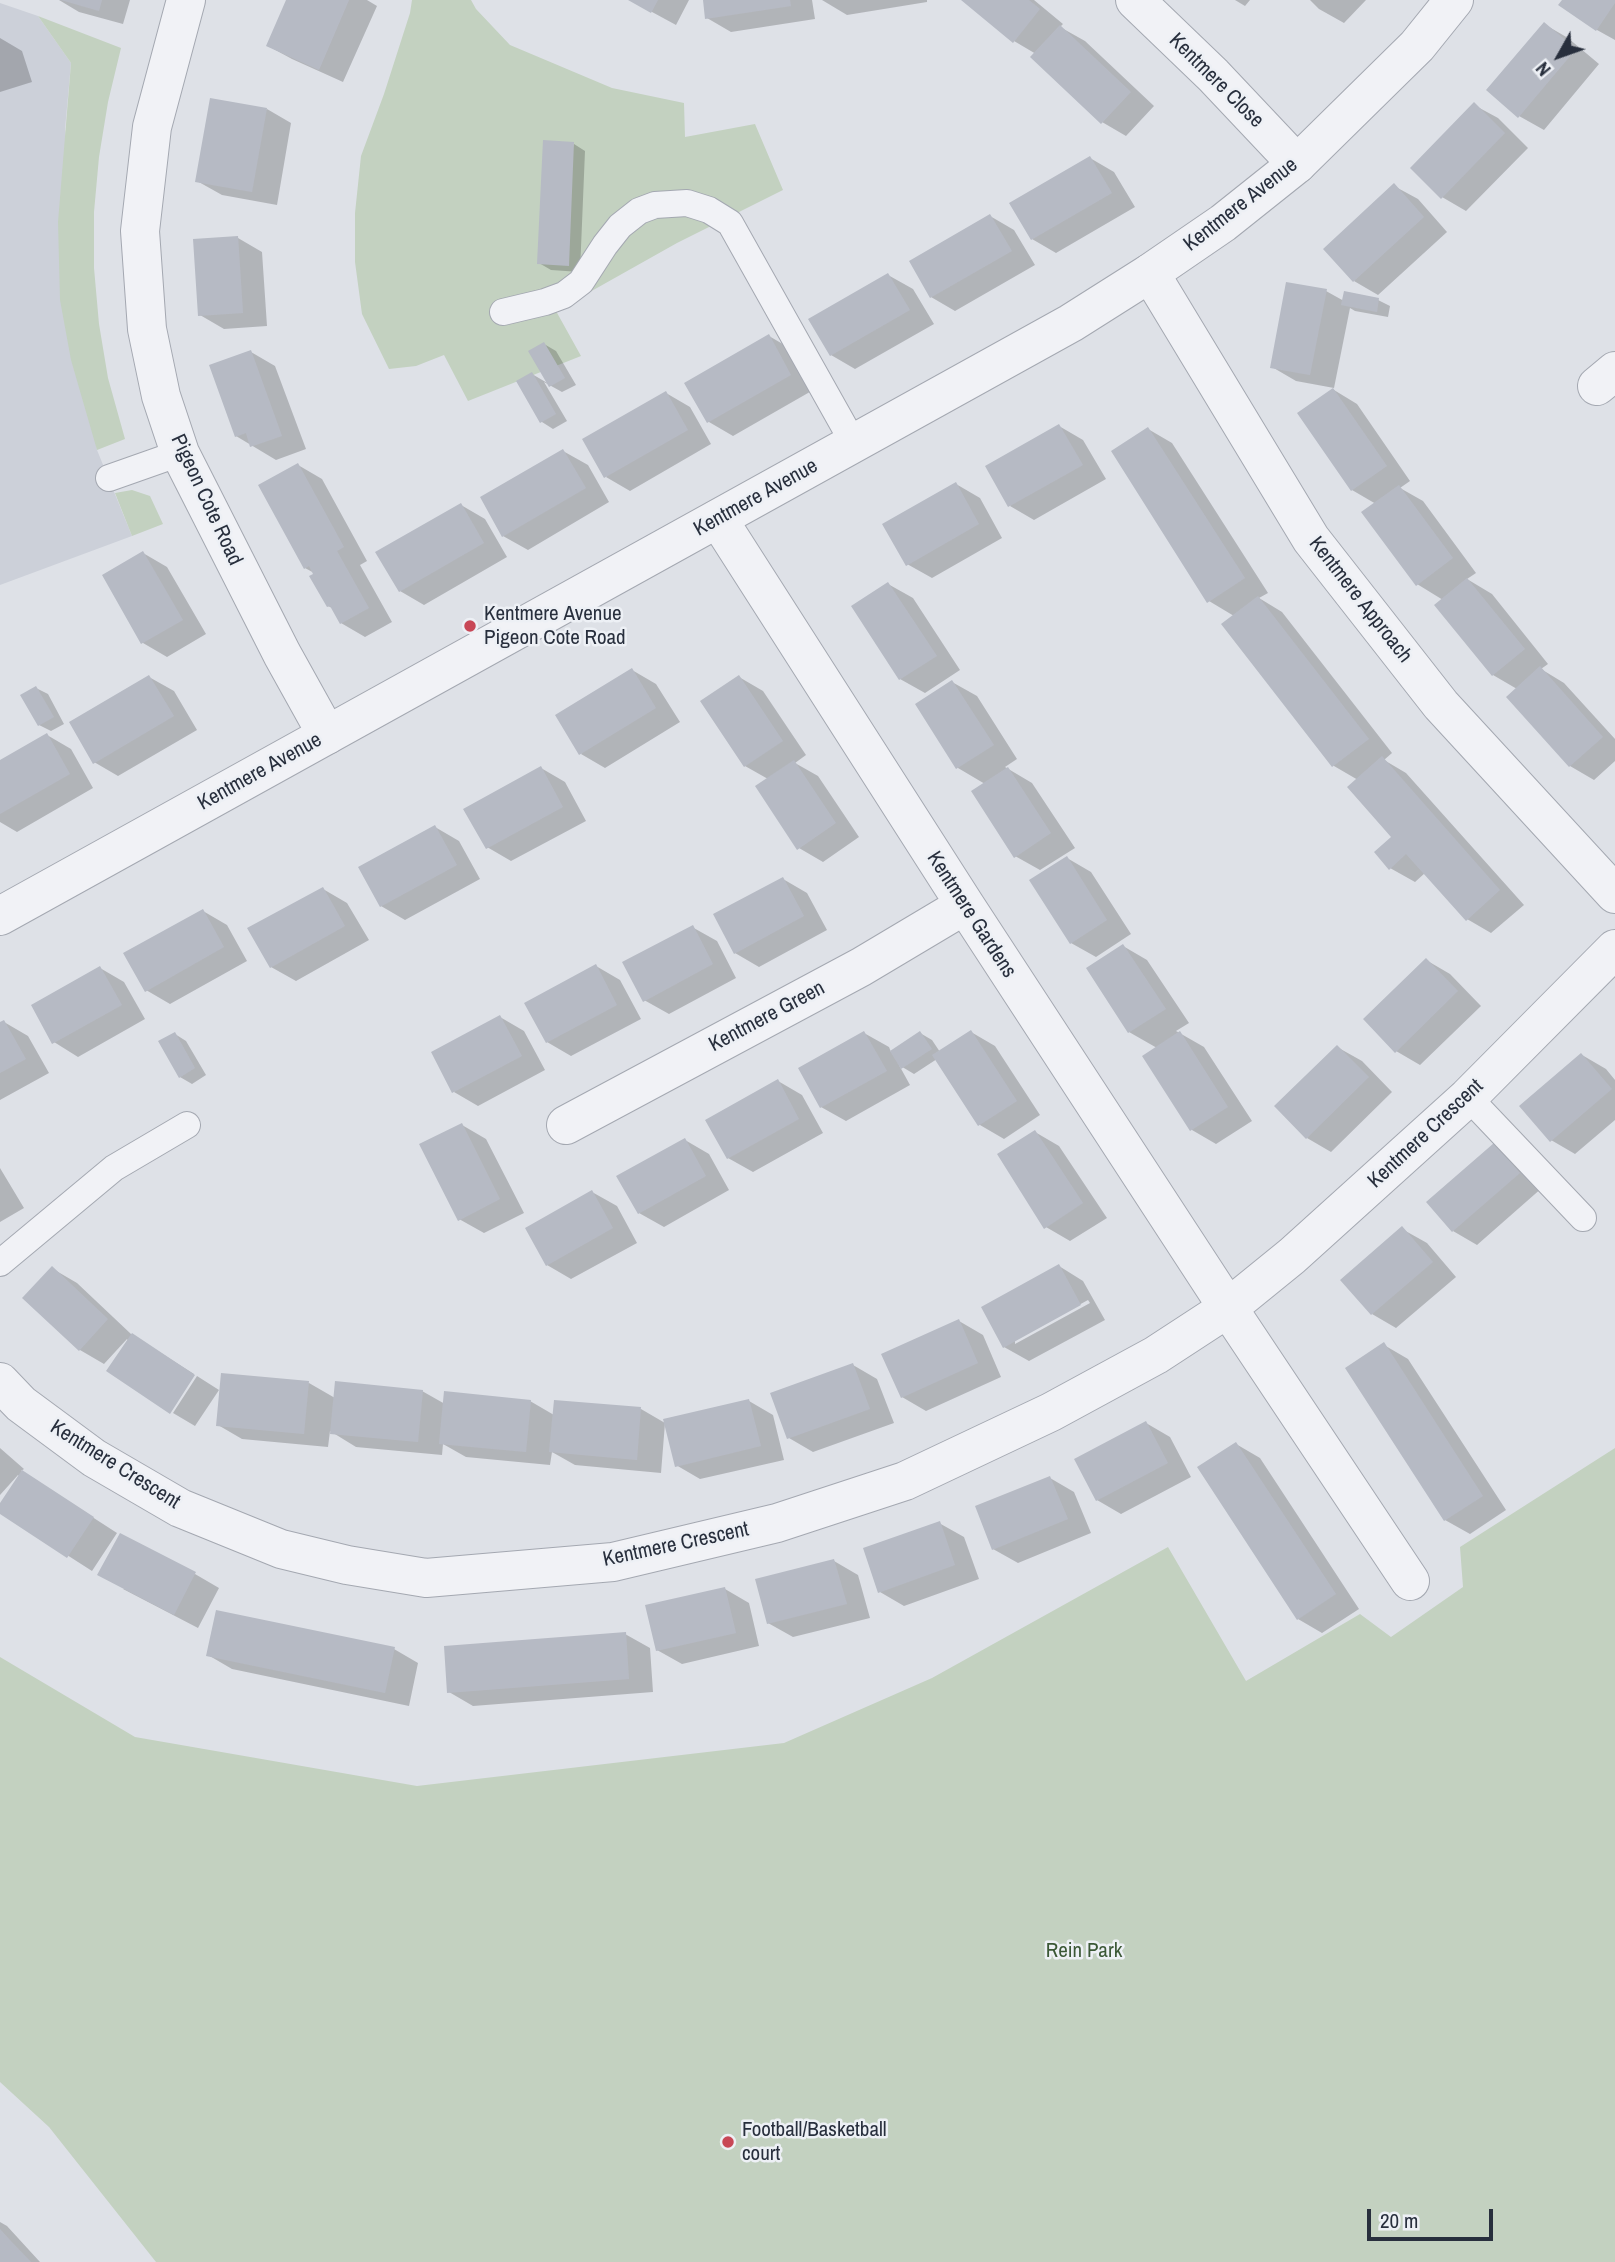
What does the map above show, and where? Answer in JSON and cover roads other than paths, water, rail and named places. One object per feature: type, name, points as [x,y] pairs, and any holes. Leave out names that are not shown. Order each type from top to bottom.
[{"type":"street","name":"Pigeon Cote Road","points":[[186,0],[152,127],[140,231],[146,329],[161,396],[180,453],[282,654],[327,735]]},
{"type":"street","name":"Kentmere Close","points":[[1135,0],[1213,75],[1297,164]]},
{"type":"street","name":"Kentmere Avenue","points":[[0,916],[854,444],[1070,323],[1150,273],[1223,223],[1297,164],[1417,46],[1454,0]]},
{"type":"street","name":"Kentmere Approach","points":[[1150,273],[1311,539],[1441,705],[1615,894]]},
{"type":"street","name":"Kentmere Gardens","points":[[718,519],[1227,1308]]},
{"type":"street","name":"Kentmere Green","points":[[566,1125],[861,967],[965,905]]},
{"type":"street","name":"Kentmere Crescent","points":[[0,1382],[21,1404],[94,1458],[180,1508],[281,1549],[347,1565],[426,1578],[613,1562],[777,1523],[905,1482],[1051,1412],[1133,1368],[1227,1308],[1292,1256],[1468,1097],[1615,949]]},
{"type":"street","points":[[1227,1308],[1410,1581]]},
{"type":"lane","points":[[503,312],[564,295],[581,282],[620,226],[639,211],[655,205],[687,203],[709,209],[730,223],[854,444]]},
{"type":"lane","points":[[109,478],[180,453]]},
{"type":"lane","points":[[1468,1097],[1583,1218]]},
{"type":"lane","points":[[0,1263],[114,1168],[187,1125]]},
{"type":"place","name":"Kentmere Avenue Pigeon Cote Road","points":[[470,626]]},
{"type":"place","name":"Football/Basketball court","points":[[728,2142]]},
{"type":"park label","name":"Rein Park","points":[[1084,1951]]}]
